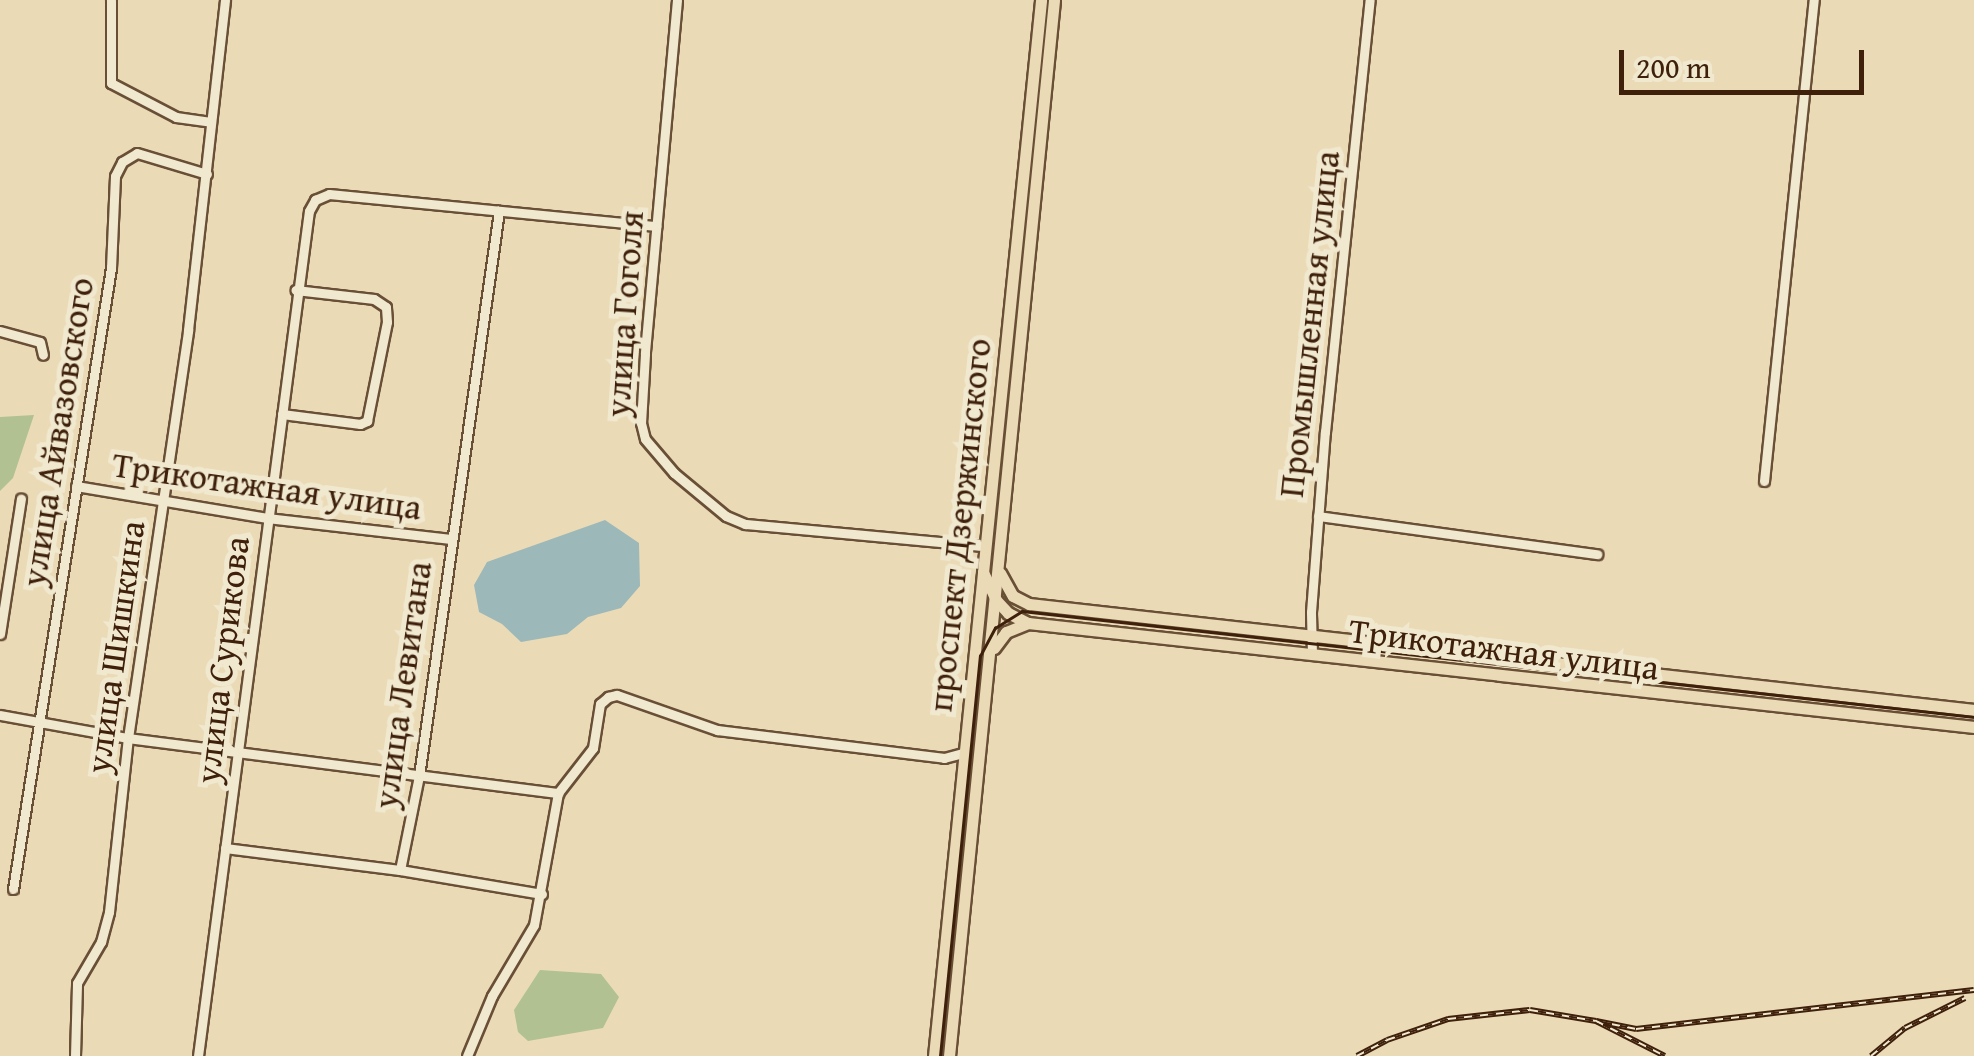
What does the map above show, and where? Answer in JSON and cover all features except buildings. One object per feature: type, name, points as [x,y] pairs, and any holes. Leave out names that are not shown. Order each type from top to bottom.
[{"type":"main road","name":"проспект Дзержинского","points":[[934,1056],[1041,0]]},
{"type":"main road","name":"проспект Дзержинского","points":[[949,1056],[1054,0]]},
{"type":"main road","points":[[982,568],[996,600],[1008,613],[1028,623]]},
{"type":"main road","points":[[973,654],[994,623],[1029,604],[1002,583],[999,568]]},
{"type":"main road","name":"Трикотажная улица","points":[[1029,604],[1974,710]]},
{"type":"main road","points":[[992,652],[1006,632],[1028,623]]},
{"type":"main road","name":"Трикотажная улица","points":[[1028,623],[1974,727]]},
{"type":"street","points":[[111,0],[111,83],[176,117],[212,122]]},
{"type":"street","name":"улица Шишкина","points":[[75,1056],[77,983],[101,942],[109,912],[128,738],[207,174],[225,0]]},
{"type":"street","name":"улица Гоголя","points":[[677,0],[641,424],[645,438],[674,473],[726,516],[745,524],[984,546]]},
{"type":"street","name":"Промышленная улица","points":[[1312,654],[1318,516],[1370,0]]},
{"type":"street","points":[[1764,481],[1814,0]]},
{"type":"street","name":"улица Айвазовского","points":[[13,889],[111,268],[116,176],[122,162],[137,152],[207,174]]},
{"type":"street","name":"улица Сурикова","points":[[198,1056],[309,211],[315,200],[329,194],[499,211]]},
{"type":"street","points":[[499,211],[656,226]]},
{"type":"street","name":"улица Левитана","points":[[400,870],[419,776],[499,211]]},
{"type":"street","points":[[282,414],[360,424],[368,421],[388,322],[386,307],[374,299],[296,290]]},
{"type":"street","points":[[0,331],[40,342],[43,355]]},
{"type":"street","name":"Трикотажная улица","points":[[76,486],[267,518],[451,539]]},
{"type":"street","points":[[0,634],[21,498]]},
{"type":"street","points":[[1318,516],[1598,554]]},
{"type":"street","points":[[467,1056],[492,996],[524,947],[542,894],[558,793],[593,748],[600,704],[617,695],[717,730],[944,758],[963,753]]},
{"type":"street","points":[[0,715],[128,738],[558,793]]},
{"type":"street","points":[[225,848],[400,870],[542,894]]},
{"type":"green space","points":[[34,415],[13,478],[0,491],[0,417]]},
{"type":"green space","points":[[540,970],[601,974],[619,997],[603,1028],[528,1041],[518,1032],[514,1010]]},
{"type":"water","points":[[605,520],[639,543],[640,586],[621,608],[588,617],[567,634],[521,642],[502,624],[479,612],[474,585],[487,562]]},
{"type":"tram line","points":[[940,1056],[980,656],[995,628],[1022,611],[1974,717]]},
{"type":"railway","points":[[1596,1021],[1636,1029],[1974,990]]},
{"type":"railway","points":[[1871,1056],[1905,1028],[1965,998]]},
{"type":"railway","points":[[1357,1056],[1387,1040],[1448,1019],[1530,1010],[1596,1021],[1665,1056]]}]
